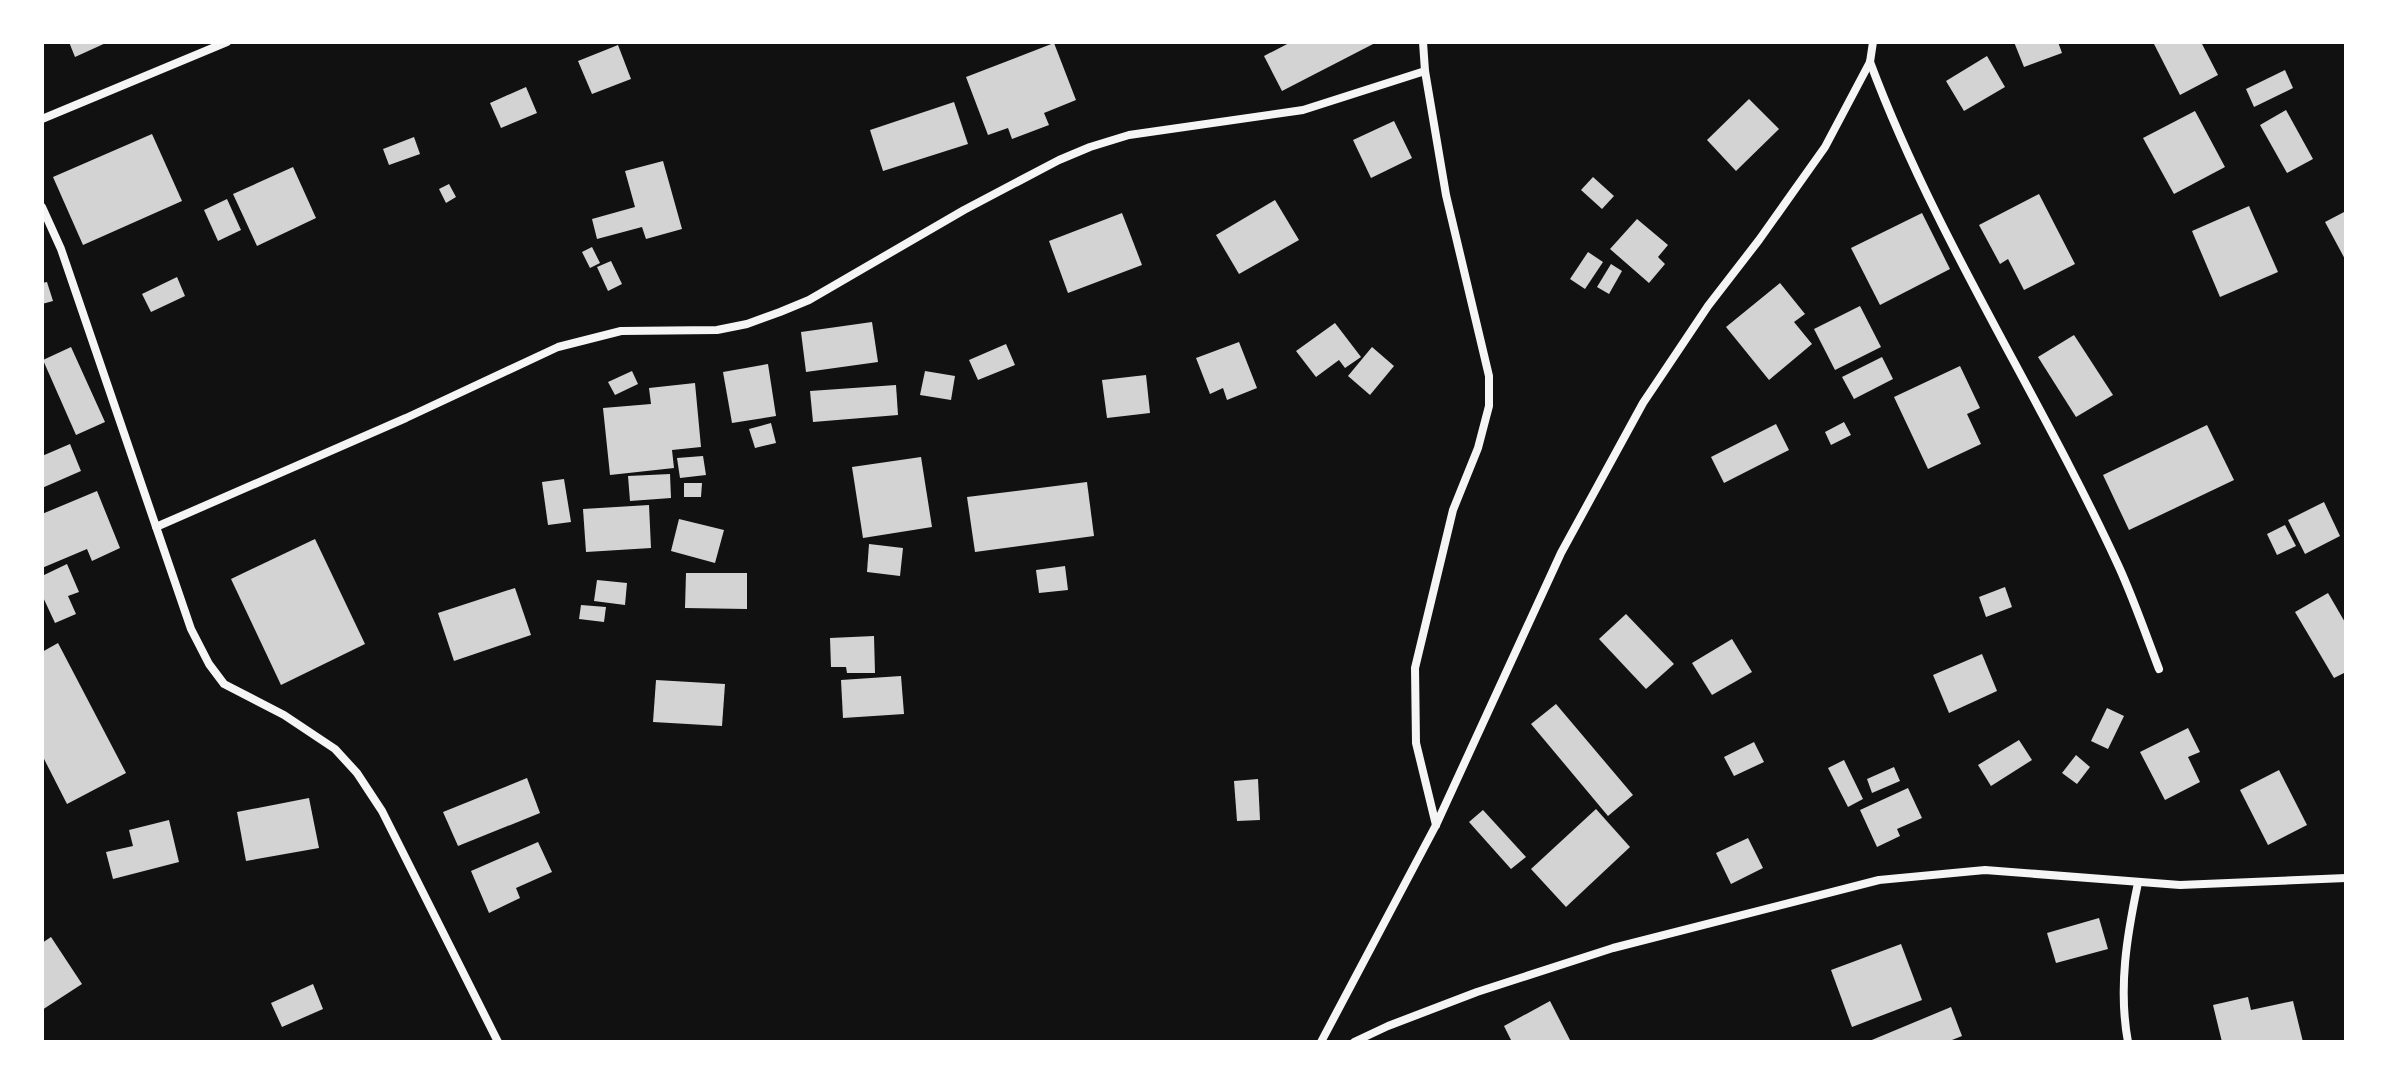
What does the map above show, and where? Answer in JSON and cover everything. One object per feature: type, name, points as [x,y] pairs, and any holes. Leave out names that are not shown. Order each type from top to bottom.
[{"type":"street","points":[[42,119],[227,42]]},
{"type":"street","points":[[1423,42],[1446,195],[1489,376],[1489,406],[1478,448],[1453,510],[1415,668],[1416,743],[1436,825]]},
{"type":"street","points":[[1321,1042],[1436,825],[1561,553],[1643,403],[1708,306],[1825,147],[1870,62],[1873,42]]},
{"type":"street","points":[[1870,62],[1901,142],[1934,210],[2119,567],[2159,669]]},
{"type":"street","points":[[156,527],[406,418],[558,347],[621,331],[717,330],[747,324],[780,312],[809,300],[977,203],[1090,147],[1129,135],[1303,110],[1425,71]]},
{"type":"street","points":[[42,207],[61,249],[191,629],[209,664],[224,684],[297,723],[335,749],[357,773],[382,811],[498,1042]]},
{"type":"street","points":[[1354,1042],[1477,992],[1613,948],[1879,880],[1985,870],[2180,885],[2346,878]]},
{"type":"street","points":[[2128,1042],[2123,987],[2126,941],[2138,883]]},
{"type":"building","points":[[69,42],[108,42],[75,57]]},
{"type":"building","points":[[1291,42],[1377,42],[1282,91],[1264,56]]},
{"type":"building","points":[[2014,42],[2058,42],[2062,53],[2024,67]]},
{"type":"building","points":[[2153,42],[2201,42],[2218,75],[2180,95]]},
{"type":"building","points":[[1054,43],[1076,100],[1044,113],[1049,125],[1012,139],[1008,128],[988,135],[966,77]]},
{"type":"building","points":[[618,45],[631,79],[592,94],[578,61]]},
{"type":"building","points":[[1987,56],[2005,87],[1964,111],[1946,81]]},
{"type":"building","points":[[2285,70],[2293,88],[2254,107],[2246,89]]},
{"type":"building","points":[[526,87],[537,113],[501,128],[490,103]]},
{"type":"building","points":[[1749,99],[1779,129],[1736,171],[1707,140]]},
{"type":"building","points":[[954,102],[968,144],[883,171],[870,130]]},
{"type":"building","points":[[2286,110],[2313,159],[2287,173],[2260,125]]},
{"type":"building","points":[[2195,111],[2225,167],[2174,194],[2143,138]]},
{"type":"building","points":[[1394,121],[1412,158],[1371,178],[1353,140]]},
{"type":"building","points":[[152,134],[182,201],[83,245],[53,177]]},
{"type":"building","points":[[414,137],[420,154],[389,165],[383,149]]},
{"type":"building","points":[[663,161],[682,229],[646,239],[642,227],[597,239],[592,219],[635,207],[625,171]]},
{"type":"building","points":[[293,167],[316,218],[257,246],[233,194]]},
{"type":"building","points":[[1593,177],[1614,196],[1602,209],[1581,190]]},
{"type":"building","points":[[449,184],[456,197],[446,203],[439,189]]},
{"type":"building","points":[[2039,194],[2075,264],[2024,290],[2008,259],[2000,264],[1979,225]]},
{"type":"building","points":[[227,199],[241,230],[218,241],[204,210]]},
{"type":"building","points":[[1275,200],[1299,240],[1239,274],[1216,235]]},
{"type":"building","points":[[2249,206],[2278,272],[2220,297],[2192,231]]},
{"type":"building","points":[[2346,211],[2346,261],[2325,222]]},
{"type":"building","points":[[1122,213],[1142,265],[1068,293],[1049,241]]},
{"type":"building","points":[[1922,213],[1950,269],[1880,305],[1851,248]]},
{"type":"building","points":[[1637,219],[1668,245],[1658,257],[1665,264],[1649,283],[1610,249]]},
{"type":"building","points":[[592,247],[600,263],[590,268],[582,252]]},
{"type":"building","points":[[1588,252],[1603,262],[1585,289],[1570,279]]},
{"type":"building","points":[[611,261],[622,284],[608,291],[597,267]]},
{"type":"building","points":[[1611,264],[1622,271],[1609,294],[1597,287]]},
{"type":"building","points":[[177,277],[185,296],[151,312],[142,294]]},
{"type":"building","points":[[47,282],[53,301],[42,304],[42,283]]},
{"type":"building","points":[[1780,283],[1805,314],[1794,322],[1812,344],[1769,380],[1726,327]]},
{"type":"building","points":[[1860,306],[1881,347],[1835,370],[1814,329]]},
{"type":"building","points":[[872,322],[878,362],[806,372],[801,332]]},
{"type":"building","points":[[1335,323],[1361,357],[1345,368],[1339,360],[1316,377],[1296,351]]},
{"type":"building","points":[[2074,335],[2113,395],[2076,417],[2038,357]]},
{"type":"building","points":[[1239,342],[1257,388],[1227,400],[1223,388],[1210,394],[1196,358]]},
{"type":"building","points":[[1006,344],[1015,365],[978,380],[969,360]]},
{"type":"building","points":[[71,347],[105,422],[76,435],[43,360]]},
{"type":"building","points":[[1372,347],[1394,366],[1370,395],[1348,376]]},
{"type":"building","points":[[1882,357],[1893,379],[1854,399],[1842,377]]},
{"type":"building","points":[[768,364],[776,416],[732,423],[723,372]]},
{"type":"building","points":[[1960,366],[1980,408],[1967,414],[1981,444],[1928,469],[1894,397]]},
{"type":"building","points":[[632,371],[638,384],[615,395],[608,382]]},
{"type":"building","points":[[925,371],[955,376],[951,400],[920,395]]},
{"type":"building","points":[[1146,375],[1150,413],[1107,418],[1102,380]]},
{"type":"building","points":[[695,383],[701,447],[672,450],[674,468],[610,475],[603,408],[651,404],[649,388]]},
{"type":"building","points":[[896,385],[898,415],[813,422],[810,391]]},
{"type":"building","points":[[1844,422],[1851,435],[1831,445],[1825,432]]},
{"type":"building","points":[[771,423],[776,443],[755,448],[749,429]]},
{"type":"building","points":[[1776,424],[1789,450],[1724,483],[1711,457]]},
{"type":"building","points":[[2207,425],[2234,480],[2129,530],[2103,475]]},
{"type":"building","points":[[70,444],[81,471],[42,488],[42,456]]},
{"type":"building","points":[[703,456],[706,475],[680,478],[677,458]]},
{"type":"building","points":[[921,457],[932,527],[863,538],[852,467]]},
{"type":"building","points":[[670,474],[671,498],[630,501],[628,476]]},
{"type":"building","points":[[564,479],[571,522],[548,525],[542,482]]},
{"type":"building","points":[[1087,482],[1094,536],[975,552],[967,497]]},
{"type":"building","points":[[684,483],[702,483],[701,497],[684,497]]},
{"type":"building","points":[[97,491],[120,548],[92,561],[87,549],[42,568],[42,514]]},
{"type":"building","points":[[2324,502],[2340,536],[2305,554],[2288,520]]},
{"type":"building","points":[[649,505],[651,548],[586,552],[583,509]]},
{"type":"building","points":[[679,519],[724,530],[715,563],[671,551]]},
{"type":"building","points":[[2285,525],[2296,546],[2277,555],[2267,534]]},
{"type":"building","points":[[315,539],[365,644],[281,685],[231,579]]},
{"type":"building","points":[[869,544],[903,548],[900,576],[867,572]]},
{"type":"building","points":[[67,564],[79,592],[68,596],[76,614],[55,623],[42,595],[42,576]]},
{"type":"building","points":[[1065,566],[1068,590],[1039,593],[1036,570]]},
{"type":"building","points":[[686,573],[747,573],[747,609],[685,608]]},
{"type":"building","points":[[597,580],[627,583],[625,605],[594,601]]},
{"type":"building","points":[[2005,587],[2012,607],[1986,617],[1979,597]]},
{"type":"building","points":[[515,588],[531,635],[454,661],[438,613]]},
{"type":"building","points":[[2328,593],[2346,624],[2346,672],[2334,678],[2295,612]]},
{"type":"building","points":[[581,605],[606,607],[604,622],[579,619]]},
{"type":"building","points":[[1626,614],[1674,664],[1646,689],[1599,639]]},
{"type":"building","points":[[874,636],[875,673],[847,673],[846,667],[831,667],[830,638]]},
{"type":"building","points":[[1732,639],[1752,672],[1712,695],[1692,663]]},
{"type":"building","points":[[58,643],[126,773],[67,804],[42,755],[42,652]]},
{"type":"building","points":[[1982,654],[1997,691],[1949,713],[1933,675]]},
{"type":"building","points":[[901,676],[904,714],[843,718],[841,680]]},
{"type":"building","points":[[656,680],[725,684],[722,726],[653,722]]},
{"type":"building","points":[[1556,704],[1633,795],[1608,816],[1531,724]]},
{"type":"building","points":[[2107,708],[2124,716],[2108,749],[2091,741]]},
{"type":"building","points":[[2188,728],[2200,752],[2188,757],[2200,782],[2165,800],[2140,752]]},
{"type":"building","points":[[2019,740],[2032,760],[1991,786],[1978,765]]},
{"type":"building","points":[[1754,742],[1764,762],[1734,776],[1724,757]]},
{"type":"building","points":[[2076,755],[2090,767],[2077,784],[2062,773]]},
{"type":"building","points":[[1844,760],[1863,799],[1848,807],[1828,768]]},
{"type":"building","points":[[1894,767],[1900,781],[1872,793],[1867,779]]},
{"type":"building","points":[[2279,770],[2307,825],[2268,845],[2240,790]]},
{"type":"building","points":[[527,778],[540,813],[458,846],[443,812]]},
{"type":"building","points":[[1258,779],[1260,820],[1237,821],[1234,781]]},
{"type":"building","points":[[1908,788],[1922,818],[1897,829],[1900,836],[1877,847],[1860,810]]},
{"type":"building","points":[[309,798],[319,848],[246,861],[237,812]]},
{"type":"building","points":[[1596,809],[1630,847],[1566,907],[1531,869]]},
{"type":"building","points":[[1483,810],[1526,857],[1511,869],[1469,822]]},
{"type":"building","points":[[169,820],[179,862],[113,879],[106,852],[133,846],[129,830]]},
{"type":"building","points":[[1748,838],[1763,868],[1731,884],[1716,853]]},
{"type":"building","points":[[538,842],[552,872],[516,888],[520,898],[489,913],[471,871]]},
{"type":"building","points":[[2099,918],[2108,949],[2056,963],[2047,933]]},
{"type":"building","points":[[51,937],[82,984],[42,1010],[42,943]]},
{"type":"building","points":[[1901,944],[1922,1000],[1852,1027],[1831,970]]},
{"type":"building","points":[[313,984],[323,1009],[282,1027],[271,1003]]},
{"type":"building","points":[[2248,997],[2251,1010],[2293,1001],[2303,1042],[2222,1042],[2213,1005]]},
{"type":"building","points":[[1550,1001],[1571,1042],[1512,1042],[1504,1026]]},
{"type":"building","points":[[1951,1007],[1962,1036],[1947,1042],[1867,1042]]}]
